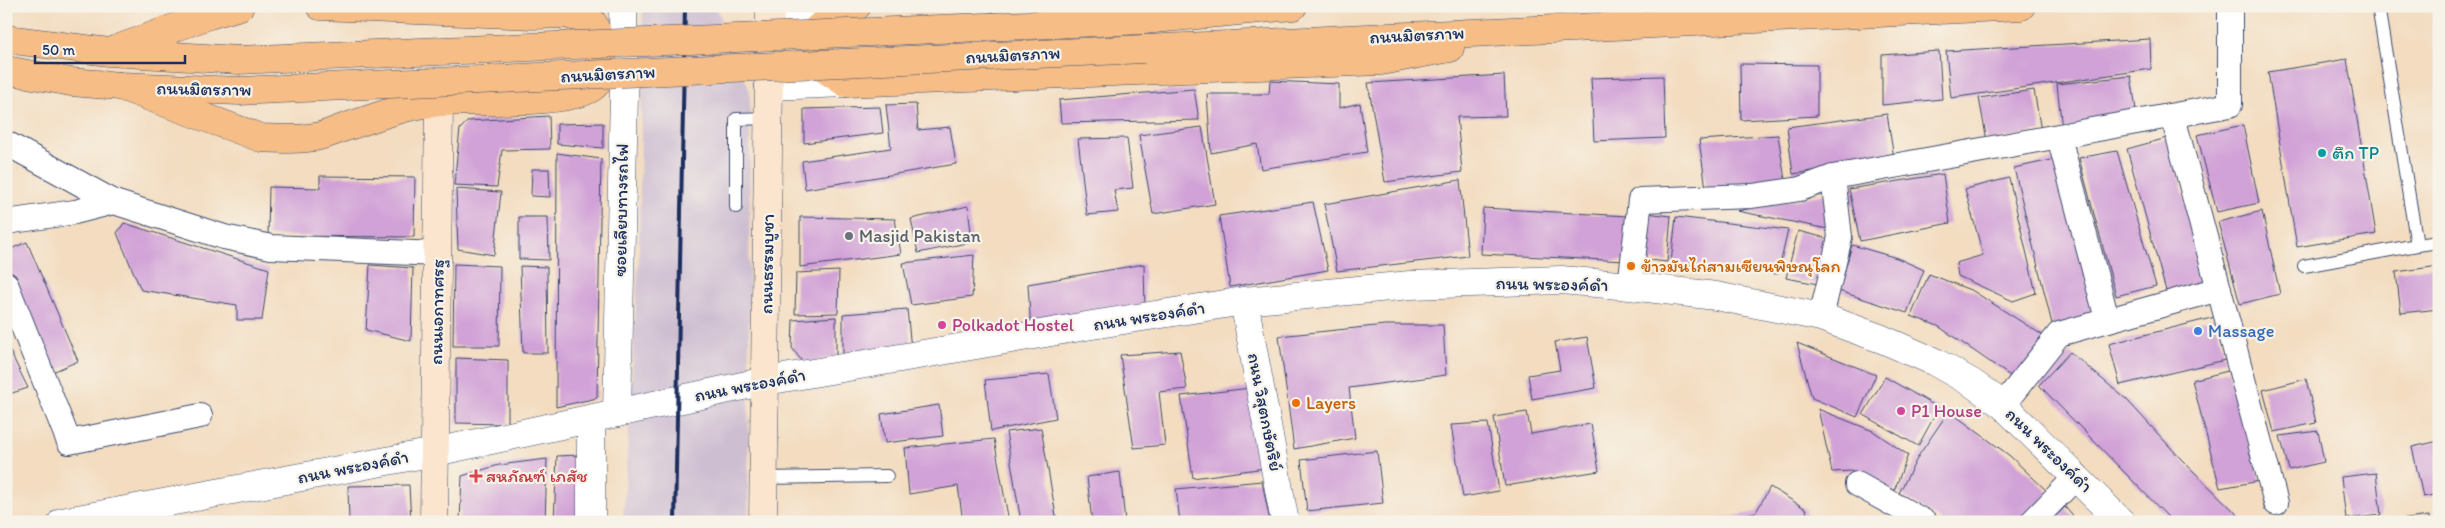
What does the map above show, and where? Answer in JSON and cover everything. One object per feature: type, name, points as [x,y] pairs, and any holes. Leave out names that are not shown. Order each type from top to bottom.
[{"type":"main road","points":[[109,52],[208,15],[240,6]]},
{"type":"main road","points":[[120,86],[261,138],[282,140],[315,137],[394,111],[439,102],[539,99],[560,88],[569,77],[573,59],[567,39],[558,24],[534,15],[428,9],[320,6]]},
{"type":"main road","name":"ถนนมิตรภาพ","points":[[6,39],[109,52],[238,60],[1143,20],[1293,6]]},
{"type":"main road","name":"ถนนมิตรภาพ","points":[[6,70],[71,82],[239,91],[2020,6]]},
{"type":"main road","points":[[852,7],[818,28],[819,65],[846,83],[1381,61],[1552,28]]},
{"type":"main road","name":"ถนนธรรมบูชา","points":[[763,522],[770,8]]},
{"type":"main road","name":"ถนนเอกาทศรฐ","points":[[434,522],[439,102]]},
{"type":"street","name":"ซอยเลียบทางรถไฟ","points":[[591,522],[604,416],[624,94],[623,6]]},
{"type":"street","points":[[1630,286],[1640,200],[1752,196],[1800,189],[1833,177],[2174,117],[2230,105],[2230,6]]},
{"type":"street","points":[[770,8],[852,7]]},
{"type":"street","points":[[769,86],[846,83]]},
{"type":"street","points":[[2174,117],[2276,503]]},
{"type":"street","points":[[2059,137],[2107,319]]},
{"type":"street","points":[[6,143],[114,202],[224,237],[271,247],[438,254]]},
{"type":"street","points":[[1821,317],[1840,237],[1833,177]]},
{"type":"street","points":[[6,222],[75,212],[114,202]]},
{"type":"street","name":"ถนน พระองค์ดำ","points":[[62,522],[435,452],[766,381],[1244,301],[1410,285],[1561,280],[1716,296],[1821,317],[1882,339],[1934,362],[2003,405],[2077,476],[2121,522]]},
{"type":"street","points":[[6,284],[70,442],[200,416]]},
{"type":"street","points":[[2003,405],[2059,334],[2219,289]]},
{"type":"street","name":"ถนน วิสุตกษัตริย์","points":[[1244,301],[1285,522]]},
{"type":"street","points":[[2032,522],[2077,476]]},
{"type":"street","points":[[1857,484],[1925,522]]},
{"type":"lane","points":[[2378,6],[2417,245]]},
{"type":"lane","points":[[736,207],[736,119],[769,118]]},
{"type":"lane","points":[[2304,266],[2439,242]]},
{"type":"lane","points":[[764,478],[887,476]]},
{"type":"shaded area","points":[[643,6],[716,6],[750,92],[748,522],[623,522],[639,254]]},
{"type":"building","points":[[2150,39],[2151,69],[1951,98],[1946,51]]},
{"type":"building","points":[[1939,51],[1942,99],[1882,105],[1882,55]]},
{"type":"building","name":"ตึก TP","points":[[2347,59],[2376,234],[2297,247],[2268,72]]},
{"type":"building","points":[[1740,64],[1817,65],[1817,116],[1741,120]]},
{"type":"building","points":[[1504,75],[1506,116],[1457,117],[1462,172],[1385,182],[1368,83]]},
{"type":"building","points":[[1663,76],[1665,138],[1594,141],[1591,78]]},
{"type":"building","points":[[2131,76],[2137,117],[2062,129],[2057,84]]},
{"type":"building","points":[[1270,81],[1339,84],[1339,108],[1360,103],[1367,152],[1261,169],[1257,144],[1211,153],[1207,94],[1269,94]]},
{"type":"building","points":[[1194,89],[1199,120],[1061,123],[1059,100]]},
{"type":"building","points":[[2034,90],[2041,131],[1987,141],[1979,98]]},
{"type":"building","points":[[916,104],[918,130],[950,127],[956,164],[805,189],[802,161],[891,148],[886,105]]},
{"type":"building","points":[[880,107],[883,133],[804,143],[804,109]]},
{"type":"building","points":[[1887,114],[1894,158],[1793,174],[1787,127]]},
{"type":"building","points":[[549,116],[550,149],[502,150],[497,187],[454,185],[460,129],[468,121]]},
{"type":"building","points":[[603,123],[603,148],[557,144],[557,124]]},
{"type":"building","points":[[2243,125],[2259,203],[2217,212],[2197,135]]},
{"type":"building","points":[[1202,127],[1215,204],[1153,214],[1139,135]]},
{"type":"building","points":[[1778,135],[1785,180],[1707,195],[1699,140]]},
{"type":"building","points":[[1127,138],[1133,188],[1114,190],[1118,212],[1087,215],[1078,139]]},
{"type":"building","points":[[2167,138],[2209,280],[2166,291],[2127,149]]},
{"type":"building","points":[[2117,151],[2156,286],[2116,296],[2079,158]]},
{"type":"building","points":[[557,153],[601,159],[597,398],[556,407]]},
{"type":"building","points":[[2056,159],[2095,313],[2053,328],[2014,168]]},
{"type":"building","points":[[532,169],[549,169],[550,197],[531,196]]},
{"type":"building","points":[[1943,174],[1950,223],[1860,241],[1849,189]]},
{"type":"building","points":[[320,176],[415,177],[414,237],[268,236],[269,187],[320,188]]},
{"type":"building","points":[[2009,178],[2036,293],[2013,301],[1958,276],[1956,263],[1983,255],[1965,189]]},
{"type":"building","points":[[1460,180],[1468,256],[1337,271],[1324,204]]},
{"type":"building","points":[[456,189],[501,192],[494,255],[458,249]]},
{"type":"building","points":[[1826,194],[1828,229],[1737,211]]},
{"type":"building","points":[[1313,202],[1328,270],[1230,287],[1219,216]]},
{"type":"building","points":[[968,206],[972,242],[918,253],[911,219]]},
{"type":"building","points":[[1483,208],[1628,216],[1626,261],[1481,254]]},
{"type":"building","points":[[2262,211],[2280,294],[2240,304],[2218,222]]},
{"type":"building","points":[[1646,213],[1671,216],[1667,262],[1641,259]]},
{"type":"building","points":[[519,217],[548,217],[549,260],[519,259]]},
{"type":"building","name":"Masjid Pakistan","points":[[800,217],[895,219],[901,254],[800,267]]},
{"type":"building","points":[[1676,217],[1788,230],[1778,274],[1671,263]]},
{"type":"building","points":[[124,223],[269,269],[262,320],[237,320],[237,305],[141,290],[117,233]]},
{"type":"building","points":[[1798,231],[1830,239],[1818,284],[1786,278]]},
{"type":"building","points":[[27,242],[78,361],[48,374],[6,275],[6,251]]},
{"type":"building","points":[[1852,245],[1897,258],[1924,270],[1907,313],[1839,291]]},
{"type":"building","points":[[974,255],[972,297],[911,305],[903,263]]},
{"type":"building","points":[[454,264],[500,266],[499,346],[453,346]]},
{"type":"building","points":[[1144,264],[1145,309],[1031,331],[1028,284]]},
{"type":"building","points":[[370,265],[413,268],[411,341],[366,330]]},
{"type":"building","points":[[520,266],[547,267],[548,353],[523,353]]},
{"type":"building","points":[[2439,266],[2439,309],[2401,313],[2396,272]]},
{"type":"building","points":[[839,271],[838,313],[795,314],[796,273]]},
{"type":"building","points":[[1929,274],[1973,291],[2047,338],[2016,380],[1938,326],[1911,316]]},
{"type":"building","points":[[907,309],[911,349],[843,359],[843,314]]},
{"type":"building","points":[[836,317],[836,356],[804,364],[792,348],[793,320]]},
{"type":"building","points":[[2215,317],[2225,360],[2120,385],[2109,344]]},
{"type":"building","points":[[1385,325],[1443,325],[1446,375],[1349,388],[1355,438],[1294,449],[1279,336]]},
{"type":"building","points":[[1587,337],[1596,388],[1532,399],[1528,375],[1560,370],[1555,342]]},
{"type":"building","points":[[6,343],[28,388],[6,395]]},
{"type":"building","points":[[1797,343],[1876,375],[1857,417],[1812,398]]},
{"type":"building","points":[[1180,351],[1187,389],[1159,392],[1165,445],[1134,448],[1120,355]]},
{"type":"building","points":[[2070,352],[2127,400],[2182,460],[2245,522],[2173,522],[2039,385]]},
{"type":"building","points":[[456,358],[508,360],[508,424],[456,423]]},
{"type":"building","points":[[2228,371],[2260,481],[2220,488],[2192,380]]},
{"type":"building","points":[[1049,374],[1056,418],[991,431],[985,380]]},
{"type":"building","name":"P1 House","points":[[1885,377],[1939,408],[1918,446],[1863,415]]},
{"type":"building","points":[[2306,379],[2316,423],[2274,432],[2263,390]]},
{"type":"building","points":[[1251,388],[1265,468],[1193,478],[1181,396]]},
{"type":"building","points":[[939,405],[943,436],[885,443],[881,414]]},
{"type":"building","points":[[1818,409],[1873,431],[1908,455],[1894,491],[1851,471],[1832,472]]},
{"type":"building","points":[[1949,411],[2010,456],[2049,493],[2024,522],[1943,522],[1899,493],[1919,455]]},
{"type":"building","points":[[1527,412],[1531,434],[1591,424],[1599,471],[1505,486],[1494,417]]},
{"type":"building","points":[[1488,423],[1499,491],[1463,497],[1451,425]]},
{"type":"building","points":[[1041,428],[1057,522],[1021,522],[1006,432]]},
{"type":"building","points":[[2318,431],[2324,462],[2289,470],[2280,436]]},
{"type":"building","points":[[994,439],[1009,522],[963,522],[958,486],[909,494],[905,448]]},
{"type":"building","points":[[2439,441],[2439,494],[2423,497],[2412,447]]},
{"type":"building","points":[[1377,451],[1383,503],[1307,511],[1301,460]]},
{"type":"building","points":[[579,455],[577,522],[554,522],[557,456]]},
{"type":"building","points":[[547,459],[545,522],[460,522],[462,476],[499,465]]},
{"type":"building","points":[[1120,472],[1125,522],[1092,522],[1087,477]]},
{"type":"building","points":[[2376,473],[2381,515],[2346,519],[2341,477]]},
{"type":"building","points":[[1262,481],[1270,522],[1180,522],[1176,489]]},
{"type":"building","points":[[409,485],[411,522],[349,522],[348,486]]},
{"type":"building","points":[[1770,487],[1806,509],[1808,522],[1703,522],[1756,512]]},
{"type":"building","points":[[2065,507],[2078,522],[2049,522]]},
{"type":"building","points":[[2429,516],[2429,522],[2392,522],[2392,521]]},
{"type":"railway","points":[[675,522],[685,6]]},
{"type":"place","name":"ตึก TP","points":[[2322,153]]},
{"type":"place","name":"Masjid Pakistan","points":[[849,236]]},
{"type":"place","name":"ข้าวมันไก่สามเซียนพิษณุโลก","points":[[1631,266]]},
{"type":"place","name":"Polkadot Hostel","points":[[942,325]]},
{"type":"place","name":"Massage","points":[[2198,331]]},
{"type":"place","name":"Layers","points":[[1296,403]]},
{"type":"place","name":"P1 House","points":[[1901,411]]},
{"type":"place","name":"สหภัณฑ์ เภสัช","points":[[476,476]]}]
